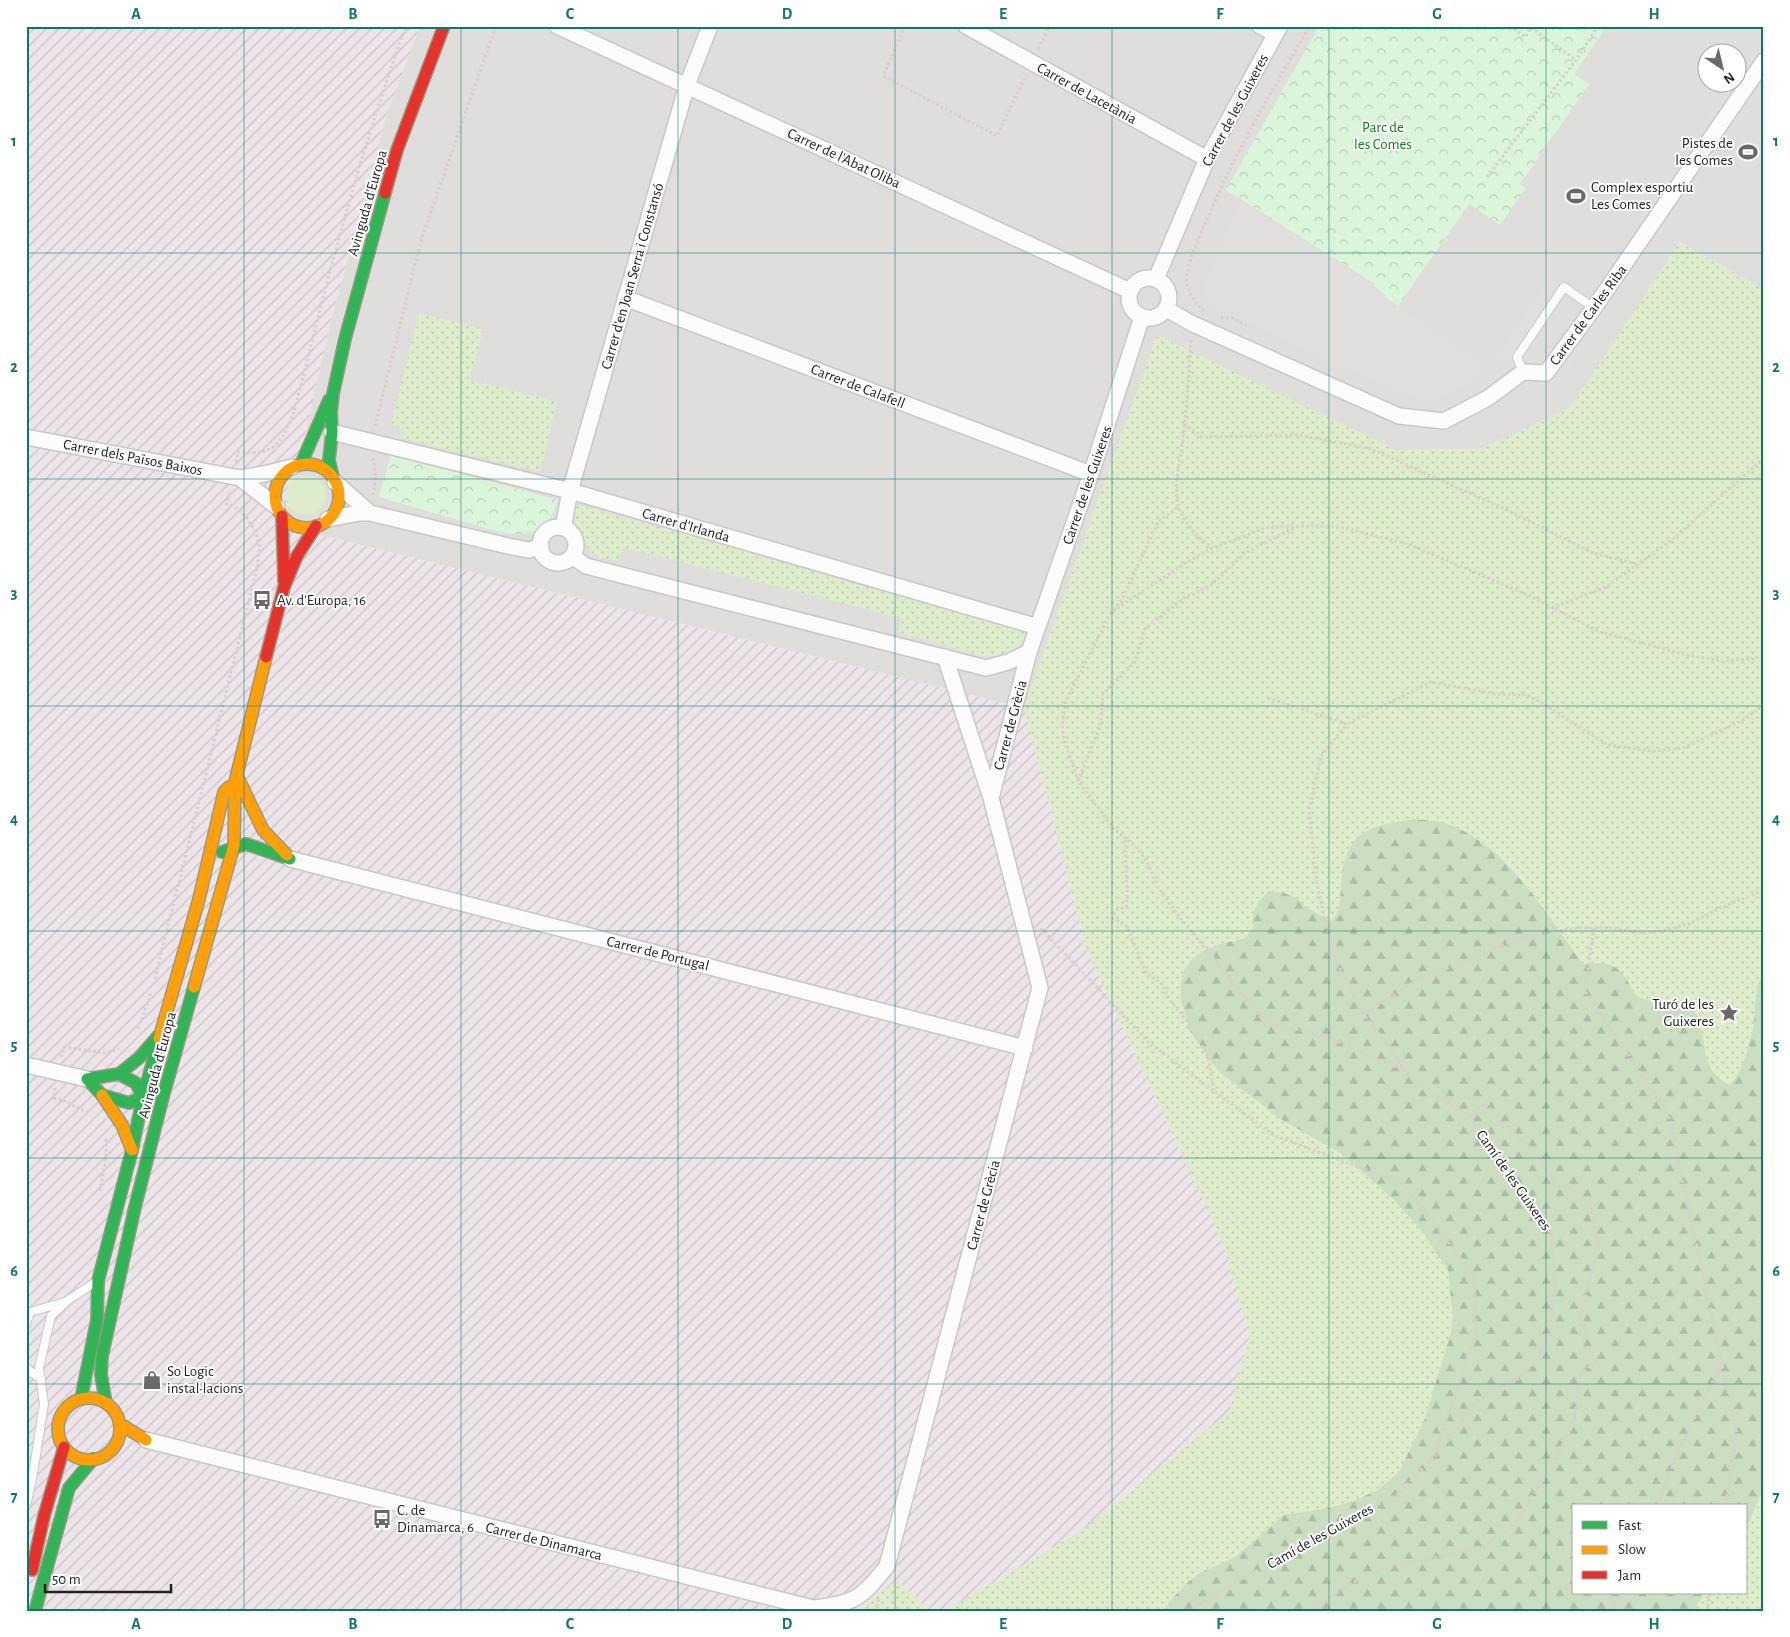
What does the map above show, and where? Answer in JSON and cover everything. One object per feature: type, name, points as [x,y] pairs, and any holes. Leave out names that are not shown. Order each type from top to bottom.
[{"type":"street","name":"Avinguda d'Europa","points":[[334,479],[329,460],[332,432],[331,413],[333,394],[345,339],[397,150],[420,84],[444,26]]},
{"type":"street","name":"Carrer de l'Abat Oliba","points":[[557,26],[1130,291]]},
{"type":"street","name":"Carrer d'en Joan Serra i Constansó","points":[[563,528],[570,491],[687,85],[710,26]]},
{"type":"street","name":"Carrer de Lacetània","points":[[966,26],[1207,160]]},
{"type":"street","points":[[1260,26],[1278,30]]},
{"type":"street","name":"Carrer de les Guixeres","points":[[1156,279],[1207,160],[1278,30]]},
{"type":"street","name":"Carrer de Carles Riba","points":[[1523,372],[1546,373],[1594,308],[1764,60]]},
{"type":"street","points":[[1142,279],[1156,279],[1165,284],[1168,290],[1169,303],[1163,313],[1154,318],[1142,317],[1136,314],[1130,306],[1130,291],[1142,279]]},
{"type":"street","name":"Carrer de Calafell","points":[[625,298],[1091,474]]},
{"type":"street","points":[[1166,309],[1193,324],[1399,416],[1444,420],[1488,398],[1523,372]]},
{"type":"street","name":"Carrer de les Guixeres","points":[[1029,652],[1091,474],[1142,317]]},
{"type":"street","name":"Avinguda d'Europa","points":[[296,466],[333,394]]},
{"type":"street","name":"Carrer d'Irlanda","points":[[332,432],[570,491],[1038,628]]},
{"type":"street","name":"Carrer dels Països Baixos","points":[[26,437],[237,477],[264,474],[296,466]]},
{"type":"street","points":[[370,513],[319,466],[310,464],[296,466],[283,474],[277,484],[275,496],[279,512],[289,522],[298,526],[307,528],[359,513],[370,513],[508,546],[529,550],[540,547]]},
{"type":"street","name":"Carrer dels Països Baixos","points":[[237,477],[279,512]]},
{"type":"street","points":[[322,523],[334,512],[338,502],[338,492],[334,479]]},
{"type":"street","name":"Avinguda d'Europa","points":[[279,512],[284,587]]},
{"type":"street","name":"Avinguda d'Europa","points":[[106,1403],[101,1375],[102,1356],[135,1206],[188,1007],[233,849],[236,778],[284,587],[297,556],[322,523]]},
{"type":"street","points":[[555,527],[563,528],[571,532],[575,539],[576,549],[572,556],[564,562],[556,562],[546,558],[540,547],[543,536],[548,530],[555,527]]},
{"type":"street","points":[[572,556],[586,566],[986,668],[1008,662],[1029,652]]},
{"type":"street","name":"Carrer de Grècia","points":[[991,798],[1029,652]]},
{"type":"street","name":"Carrer de Grècia","points":[[856,1598],[871,1587],[887,1566],[1040,988],[991,798],[945,658]]},
{"type":"street","name":"Avinguda d'Europa","points":[[81,1399],[93,1342],[98,1281],[132,1150],[143,1097],[186,943],[224,792],[236,778]]},
{"type":"street","points":[[236,778],[263,830],[290,859]]},
{"type":"street","points":[[186,943],[201,923],[222,852],[246,844],[290,859]]},
{"type":"street","name":"Carrer de Portugal","points":[[290,859],[1025,1048]]},
{"type":"street","points":[[102,1095],[129,1103],[155,1091],[174,1022],[188,1007]]},
{"type":"street","points":[[26,1065],[87,1079],[119,1074],[139,1058],[161,1032]]},
{"type":"street","points":[[119,1074],[136,1083],[150,1111],[128,1197],[135,1206]]},
{"type":"street","points":[[87,1079],[102,1095],[122,1125],[132,1150]]},
{"type":"street","points":[[81,1399],[94,1399],[106,1403],[115,1412],[120,1424],[116,1443],[106,1454],[93,1459],[77,1457],[70,1453],[64,1447],[59,1433],[60,1419],[68,1406],[81,1399]]},
{"type":"street","points":[[120,1424],[146,1440]]},
{"type":"street","points":[[116,1443],[146,1440]]},
{"type":"street","name":"Carrer de Dinamarca","points":[[146,1440],[813,1608],[839,1605],[856,1598]]},
{"type":"street","points":[[30,1579],[44,1516],[64,1447]]},
{"type":"street","points":[[35,1611],[69,1488],[93,1459]]},
{"type":"lane","points":[[1523,372],[1517,357],[1564,288],[1594,308]]},
{"type":"lane","points":[[26,1506],[44,1404],[39,1368],[51,1316],[66,1301],[98,1281]]},
{"type":"lane","points":[[26,1324],[30,1312],[66,1301]]},
{"type":"lane","points":[[26,1368],[41,1379]]},
{"type":"path","points":[[138,1031],[153,988],[260,546],[254,530],[244,514],[227,504],[237,477],[238,452],[263,452],[277,443],[287,429],[295,409],[340,235],[367,140],[406,26]]},
{"type":"path","points":[[370,513],[376,478],[371,442],[422,238],[496,26]]},
{"type":"path","points":[[905,26],[883,76],[998,136],[1031,62],[1050,26]]},
{"type":"path","points":[[1205,312],[1196,302],[1188,288],[1187,276],[1194,251],[1216,200],[1265,100],[1310,26]]},
{"type":"path","points":[[1510,26],[1525,37],[1532,27],[1576,60]]},
{"type":"path","points":[[1487,177],[1576,60],[1598,26]]},
{"type":"path","points":[[1214,315],[1224,319],[1232,318],[1248,326]]},
{"type":"path","points":[[1193,324],[1177,479],[1178,507],[1187,523],[1202,541],[1213,548]]},
{"type":"path","points":[[1184,424],[1202,437],[1298,435],[1371,449],[1505,509],[1593,553],[1637,564]]},
{"type":"path","points":[[1552,608],[1606,587],[1673,539],[1764,458]]},
{"type":"path","points":[[1178,507],[1158,522],[1122,599],[1110,614],[1066,701],[1062,724],[1064,738],[1078,781],[1114,829],[1137,848],[1146,860],[1158,887],[1175,911],[1261,1017],[1274,1025],[1319,1033],[1405,1071]]},
{"type":"path","points":[[1110,614],[1187,562],[1213,548],[1265,528],[1329,526],[1408,544],[1528,595],[1600,632],[1691,656],[1722,661],[1737,661],[1764,655]]},
{"type":"path","points":[[1078,781],[1100,727],[1103,694],[1135,662],[1145,628],[1185,597],[1210,586],[1245,553],[1297,527]]},
{"type":"path","name":"Camí de les Guixeres","points":[[1192,1611],[1204,1602],[1323,1532],[1397,1495],[1442,1448],[1471,1407],[1491,1392],[1518,1379],[1539,1358],[1550,1331],[1555,1282],[1551,1233],[1518,1190],[1470,1116],[1416,1081],[1405,1071],[1389,1046],[1364,1015],[1333,955],[1316,885],[1309,810],[1322,756],[1347,724],[1431,682],[1496,694],[1527,695],[1608,744],[1652,751],[1683,748],[1743,720],[1764,705]]},
{"type":"path","points":[[1268,698],[1347,724]]},
{"type":"path","points":[[1125,839],[1126,907],[1116,910],[1112,918],[1126,927],[1146,973],[1161,983],[1170,1000],[1186,1020],[1208,1057],[1214,1091]]},
{"type":"path","points":[[1364,1015],[1416,980],[1531,935],[1594,928],[1612,928],[1643,933],[1673,928],[1689,924],[1720,908],[1764,890]]},
{"type":"path","points":[[1040,928],[1149,1043],[1273,1135],[1404,1184],[1474,1276],[1476,1334],[1434,1457]]},
{"type":"path","points":[[1594,928],[1585,991],[1668,1113],[1737,1433],[1725,1504]]},
{"type":"path","points":[[96,1119],[90,1113],[54,1098],[64,1047],[105,1053],[123,1048]]},
{"type":"path","points":[[1307,1611],[1367,1574],[1399,1565],[1481,1548],[1513,1525],[1554,1464],[1572,1424],[1575,1416],[1579,1375],[1598,1360],[1583,1346],[1587,1326],[1580,1324],[1598,1244],[1591,1205],[1572,1189],[1557,1184],[1535,1152],[1485,1104],[1470,1116]]},
{"type":"path","points":[[100,1194],[106,1157],[104,1133]]},
{"type":"path","points":[[1658,1504],[1679,1449],[1722,1362]]},
{"type":"path","points":[[1610,1611],[1621,1594]]},
{"type":"path","points":[[1707,1611],[1710,1594]]},
{"type":"path","points":[[1756,1611],[1764,1607]]},
{"type":"shaded area","points":[[26,26],[420,26],[389,107],[331,320],[284,526],[1024,708],[1088,953],[1221,1238],[1250,1335],[1230,1412],[1081,1531],[945,1611],[930,1611],[896,1580],[862,1609],[856,1611],[26,1611]]},
{"type":"shaded area","points":[[420,26],[1764,26],[1764,290],[1680,242],[1570,408],[1481,449],[1396,450],[1157,336],[1024,708],[284,526],[331,320],[389,107]]},
{"type":"shaded area","points":[[1764,37],[1764,87],[1556,386],[1548,381],[1652,232],[1636,220],[1726,92],[1748,92],[1748,60]]},
{"type":"shaded area","points":[[1242,200],[1375,284],[1374,287],[1386,295],[1385,297],[1484,365],[1471,381],[1454,393],[1433,399],[1418,398],[1399,392],[1217,309],[1206,298],[1204,293],[1205,281]]},
{"type":"shaded area","points":[[1549,278],[1560,286],[1508,362],[1497,355]]},
{"type":"green space","name":"Parc de les Comes","points":[[1319,26],[1607,26],[1574,74],[1589,84],[1520,184],[1526,188],[1500,225],[1469,204],[1398,306],[1385,297],[1386,295],[1374,286],[1375,284],[1226,190]]},
{"type":"green space","points":[[1680,242],[1764,290],[1764,971],[1757,989],[1751,1037],[1739,1071],[1730,1086],[1717,1079],[1709,1067],[1705,1052],[1663,999],[1649,1001],[1637,996],[1597,962],[1583,964],[1533,893],[1514,871],[1493,851],[1470,835],[1444,824],[1415,819],[1374,828],[1341,879],[1340,910],[1330,921],[1306,907],[1297,898],[1253,913],[1253,927],[1245,938],[1217,945],[1193,958],[1184,970],[1181,999],[1190,1031],[1219,1072],[1282,1120],[1340,1153],[1391,1197],[1421,1230],[1448,1270],[1453,1318],[1451,1332],[1425,1418],[1400,1470],[1378,1490],[1353,1501],[1329,1508],[1283,1515],[1239,1554],[1228,1561],[1201,1572],[1189,1581],[1163,1611],[945,1611],[1081,1531],[1229,1412],[1250,1335],[1221,1238],[1088,953],[1024,708],[1157,335],[1396,450],[1481,449],[1570,408]]},
{"type":"green space","points":[[419,313],[483,329],[470,380],[557,402],[540,472],[401,438],[404,429],[391,425]]},
{"type":"green space","points":[[391,455],[558,500],[550,518],[538,529],[523,533],[503,533],[379,497]]},
{"type":"green space","points":[[310,475],[317,478],[323,484],[326,495],[325,503],[317,512],[310,515],[302,515],[295,512],[287,503],[286,491],[289,484],[298,476]]},
{"type":"green space","points":[[576,504],[1029,630],[1027,637],[1014,650],[999,656],[983,656],[898,632],[900,618],[622,547],[620,561],[600,558],[589,550],[575,527]]},
{"type":"green space","points":[[1414,819],[1433,821],[1444,823],[1466,832],[1486,846],[1523,882],[1583,964],[1599,963],[1611,965],[1621,972],[1639,997],[1652,1000],[1674,1000],[1688,1005],[1699,1020],[1707,1060],[1719,1078],[1730,1085],[1743,1063],[1749,1046],[1757,989],[1764,971],[1764,1489],[1748,1523],[1748,1504],[1572,1504],[1572,1594],[1703,1594],[1694,1611],[1163,1611],[1189,1581],[1201,1572],[1228,1561],[1239,1554],[1283,1515],[1329,1508],[1353,1501],[1378,1490],[1389,1481],[1400,1470],[1425,1418],[1451,1332],[1453,1318],[1448,1270],[1421,1230],[1391,1197],[1340,1153],[1282,1120],[1219,1072],[1190,1031],[1181,999],[1184,970],[1193,958],[1217,945],[1245,938],[1253,927],[1253,913],[1259,901],[1269,891],[1284,893],[1297,898],[1306,907],[1331,921],[1340,905],[1343,868],[1353,843],[1370,829]]},
{"type":"green space","points":[[1764,1489],[1764,1611],[1694,1611],[1703,1594],[1748,1594],[1748,1523]]},
{"type":"green space","points":[[896,1580],[930,1611],[856,1611],[862,1609]]},
{"type":"traffic: fast","points":[[333,477],[329,460],[333,394],[345,339],[385,193]]},
{"type":"traffic: fast","points":[[301,464],[329,400]]},
{"type":"traffic: fast","points":[[222,852],[246,844],[290,859]]},
{"type":"traffic: fast","points":[[106,1403],[101,1375],[102,1356],[135,1207],[164,1093],[194,987]]},
{"type":"traffic: fast","points":[[119,1074],[139,1058],[158,1036]]},
{"type":"traffic: fast","points":[[81,1399],[97,1320],[98,1281],[159,1039]]},
{"type":"traffic: fast","points":[[87,1079],[119,1074],[136,1083],[146,1104]]},
{"type":"traffic: fast","points":[[87,1079],[102,1095],[129,1103],[153,1092]]},
{"type":"traffic: fast","points":[[35,1611],[69,1488],[93,1459]]},
{"type":"traffic: slow","points":[[307,464],[325,470],[333,478],[339,496],[333,514],[325,522],[307,528],[289,522],[281,514],[275,496],[281,478],[289,470],[307,464]]},
{"type":"traffic: slow","points":[[194,987],[234,845],[235,782],[266,657]]},
{"type":"traffic: slow","points":[[237,776],[263,830],[287,855]]},
{"type":"traffic: slow","points":[[159,1039],[199,899],[224,792],[229,787]]},
{"type":"traffic: slow","points":[[102,1095],[122,1125],[132,1150]]},
{"type":"traffic: slow","points":[[89,1398],[101,1401],[111,1407],[117,1417],[120,1429],[117,1441],[111,1451],[101,1457],[89,1460],[77,1457],[67,1451],[61,1441],[58,1429],[61,1417],[67,1407],[77,1401],[89,1398]]},
{"type":"traffic: slow","points":[[120,1424],[146,1440]]},
{"type":"traffic: jam","points":[[385,193],[397,150],[444,26]]},
{"type":"traffic: jam","points":[[282,516],[284,581]]},
{"type":"traffic: jam","points":[[266,657],[284,587],[297,556],[316,526]]},
{"type":"traffic: jam","points":[[32,1570],[44,1516],[64,1447]]},
{"type":"place","name":"Pistes de les Comes","points":[[1748,152]]},
{"type":"place","name":"Complex esportiu Les Comes","points":[[1576,196]]},
{"type":"place","name":"Av. d'Europa, 16","points":[[262,600]]},
{"type":"place","name":"Turó de les Guixeres","points":[[1729,1013]]},
{"type":"place","name":"So Logic instal·lacions","points":[[152,1380]]},
{"type":"place","name":"C. de Dinamarca, 6","points":[[382,1519]]}]
